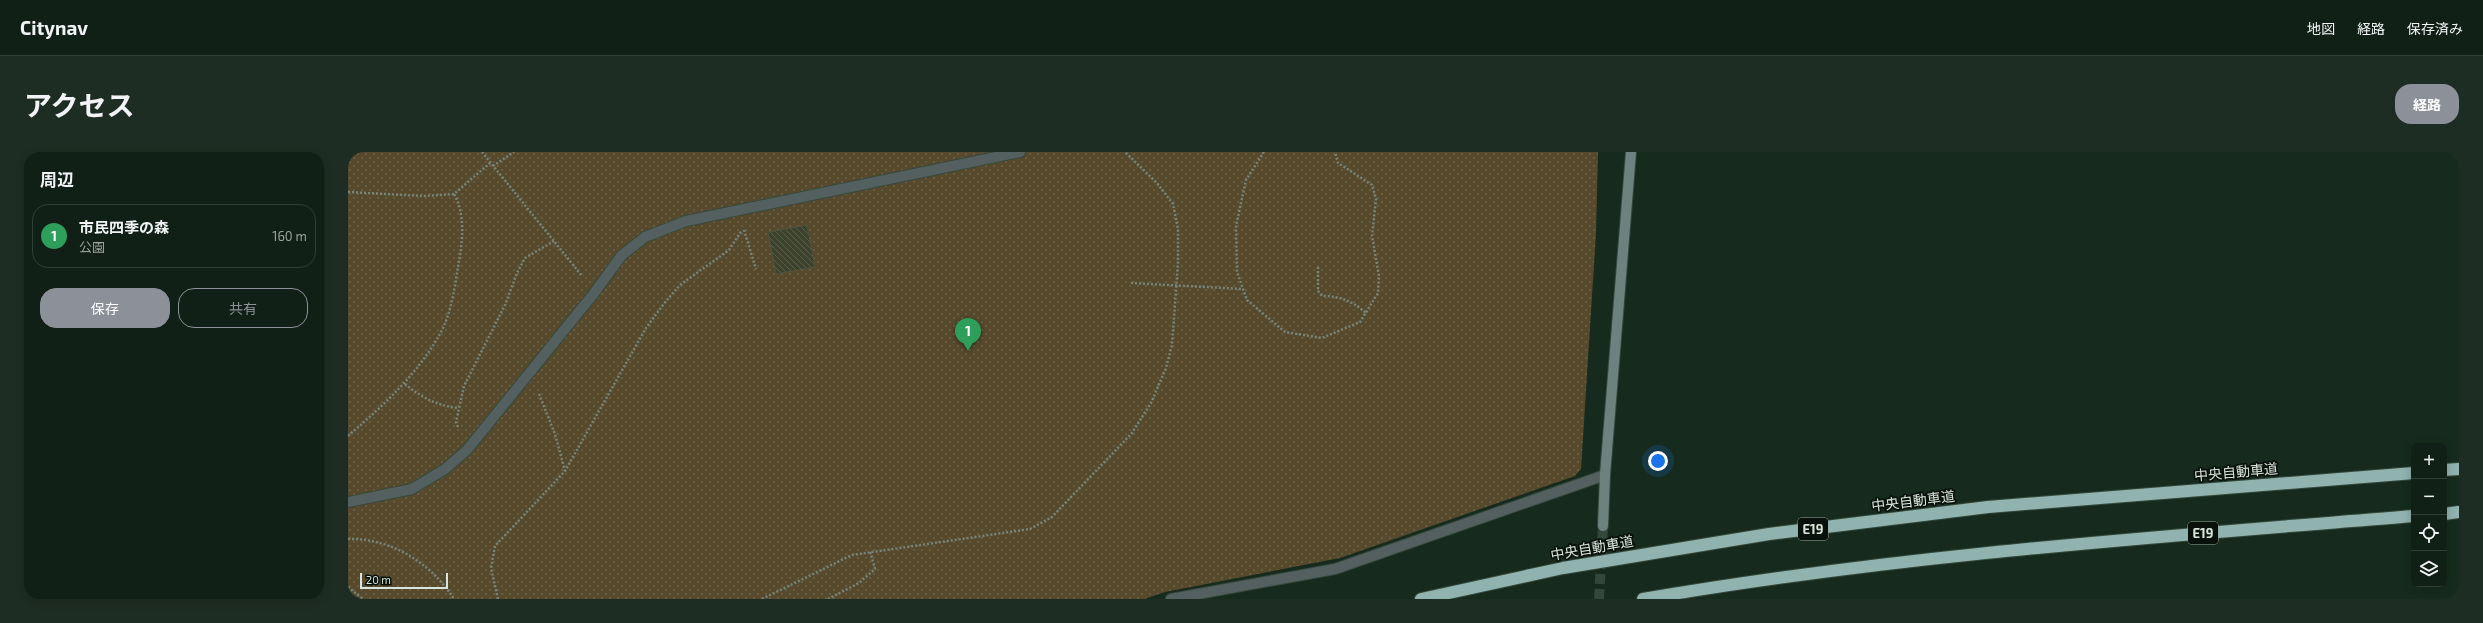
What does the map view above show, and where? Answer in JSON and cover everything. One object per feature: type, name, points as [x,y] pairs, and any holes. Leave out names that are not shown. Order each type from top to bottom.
[{"type":"highway","points":[[2447,470],[2459,469]]},
{"type":"highway","name":"中央自動車道","points":[[1421,599],[1563,568],[1769,534],[1988,507],[2411,473]]},
{"type":"highway","points":[[2447,514],[2459,512]]},
{"type":"highway","name":"E19","points":[[1643,599],[1776,577],[1992,551],[2411,516]]},
{"type":"street","points":[[348,502],[412,489],[445,469],[467,450],[595,292],[621,256],[645,237],[686,221],[1020,152]]},
{"type":"street","points":[[1603,526],[1605,475],[1631,152]]},
{"type":"street","points":[[1171,599],[1335,569],[1605,475]]},
{"type":"path","points":[[482,152],[595,292]]},
{"type":"path","points":[[492,166],[514,152]]},
{"type":"path","points":[[762,599],[852,555],[870,551],[1030,529],[1052,517],[1132,433],[1150,403],[1166,368],[1172,345],[1178,229],[1173,204],[1157,183],[1125,152]]},
{"type":"path","points":[[1264,152],[1246,180],[1236,226],[1237,272],[1247,300],[1285,332],[1322,338],[1360,322],[1378,293],[1379,276],[1372,236],[1376,199],[1372,185],[1338,163],[1335,152]]},
{"type":"path","points":[[348,192],[424,196],[454,194],[490,163]]},
{"type":"path","points":[[348,436],[394,396],[405,384],[442,331],[453,298],[462,246],[461,206],[454,194]]},
{"type":"path","points":[[498,599],[490,568],[495,546],[565,471],[646,328],[680,285],[729,250],[744,227],[756,269]]},
{"type":"path","points":[[467,450],[456,422],[464,386],[504,305],[525,258],[554,241]]},
{"type":"path","points":[[1318,267],[1318,291],[1322,296],[1335,296],[1353,302],[1366,313]]},
{"type":"path","points":[[1131,283],[1243,289]]},
{"type":"path","points":[[526,378],[537,389],[555,434],[565,471]]},
{"type":"path","points":[[405,384],[419,395],[434,403],[459,408]]},
{"type":"path","points":[[348,539],[364,538],[387,545],[419,561],[444,585],[454,599]]},
{"type":"path","points":[[828,599],[859,583],[875,569],[870,551]]},
{"type":"path","points":[[348,587],[363,599]]},
{"type":"shaded area","points":[[348,152],[1598,152],[1596,233],[1581,469],[1575,476],[1340,558],[1165,592],[1144,599],[348,599]]},
{"type":"building","points":[[807,225],[815,267],[776,274],[768,232]]},
{"type":"tunnel","points":[[1599,599],[1603,526]]},
{"type":"place","name":"市民四季の森","points":[[968,351]]}]
